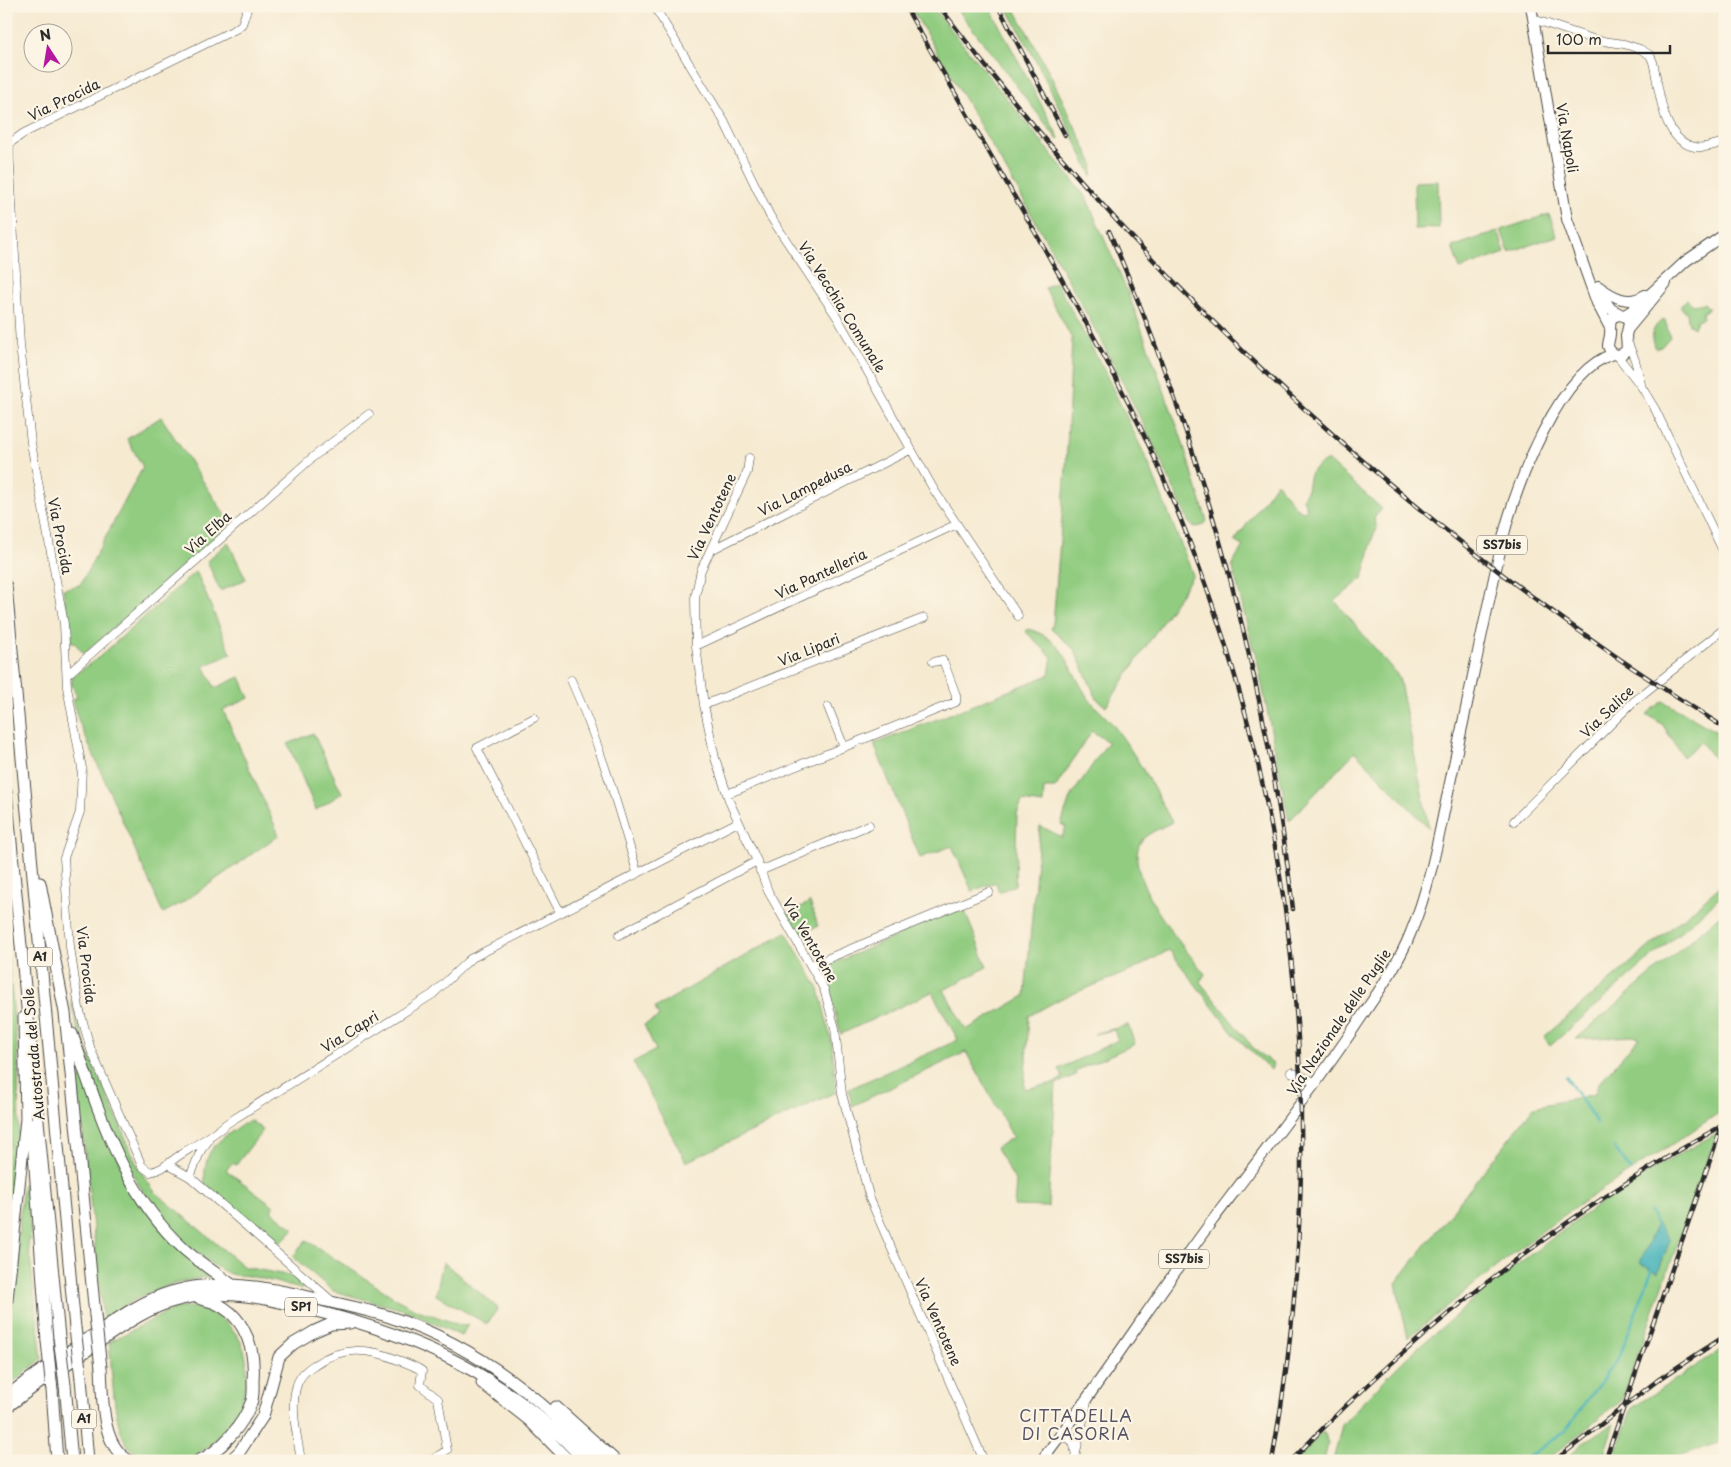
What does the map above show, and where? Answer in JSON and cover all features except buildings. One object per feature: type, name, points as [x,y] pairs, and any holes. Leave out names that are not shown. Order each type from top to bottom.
[{"type":"highway","name":"Autostrada del Sole","points":[[6,586],[88,1461]]},
{"type":"highway","name":"Autostrada del Sole","points":[[6,791],[27,988],[72,1461]]},
{"type":"highway","points":[[28,827],[65,1013],[106,1421],[112,1442],[125,1458],[130,1461]]},
{"type":"highway","points":[[6,1309],[26,1120],[23,1033],[27,988]]},
{"type":"highway","points":[[65,1013],[113,1145],[134,1186],[155,1216],[184,1249],[231,1284]]},
{"type":"highway","points":[[34,1067],[32,1141],[58,1461]]},
{"type":"highway","name":"SP1","points":[[6,1397],[28,1379],[142,1304],[184,1289],[231,1284],[264,1287],[334,1302],[408,1324],[450,1343],[499,1372],[546,1407],[599,1461]]},
{"type":"highway","name":"SP1","points":[[6,1408],[36,1384],[146,1313],[177,1300],[192,1297],[244,1295],[366,1323],[388,1330],[449,1358],[512,1394],[540,1416],[585,1461]]},
{"type":"highway","points":[[192,1297],[211,1300],[232,1313],[246,1333],[255,1361],[252,1402],[237,1430],[206,1458],[198,1461]]},
{"type":"highway","points":[[230,1461],[240,1451],[263,1416],[280,1357],[293,1344],[331,1324],[366,1323]]},
{"type":"highway","points":[[449,1358],[529,1420],[569,1461]]},
{"type":"highway","points":[[499,1372],[527,1387],[558,1408],[616,1461]]},
{"type":"main road","name":"Via Napoli","points":[[1531,6],[1567,219],[1597,303],[1609,326]]},
{"type":"main road","points":[[1628,329],[1686,261],[1725,234]]},
{"type":"main road","name":"Via Napoli","points":[[1586,271],[1605,303],[1621,315]]},
{"type":"main road","points":[[1593,283],[1612,297],[1624,300],[1641,297],[1670,278]]},
{"type":"main road","points":[[1615,355],[1609,350],[1610,320],[1634,309],[1654,288]]},
{"type":"main road","points":[[1621,315],[1628,320],[1626,336],[1628,343]]},
{"type":"main road","name":"Via Nazionale delle Puglie","points":[[1041,1461],[1087,1400],[1190,1250],[1317,1083],[1402,953],[1422,901],[1445,807],[1500,550],[1514,498],[1526,466],[1555,411],[1609,340]]},
{"type":"main road","name":"Via Nazionale delle Puglie","points":[[1588,370],[1607,356],[1625,352],[1628,343]]},
{"type":"street","name":"Via Procida","points":[[167,1164],[160,1170],[150,1172],[142,1166],[91,1050],[79,1008],[70,947],[64,858],[80,812],[82,768],[67,687],[68,674],[64,624],[34,461],[20,345],[7,150],[10,143],[24,133],[236,29],[242,24],[248,6]]},
{"type":"street","name":"Via Vecchia Comunale","points":[[654,6],[724,121],[770,216],[837,317],[889,407],[910,450],[1018,616]]},
{"type":"street","points":[[1533,20],[1596,40],[1624,44],[1645,52],[1654,62],[1668,124],[1676,138],[1683,144],[1696,148],[1725,142]]},
{"type":"street","points":[[1628,343],[1638,367],[1641,386]]},
{"type":"street","points":[[1615,355],[1641,386],[1655,409],[1725,555]]},
{"type":"street","name":"Via Elba","points":[[68,674],[312,458],[369,414]]},
{"type":"street","name":"Via Lampedusa","points":[[711,550],[910,450]]},
{"type":"street","name":"Via Ventotene","points":[[749,458],[747,472],[701,570],[695,598],[696,646],[704,705],[715,758],[738,822],[780,915],[812,965],[824,989],[835,1028],[842,1094],[860,1177],[984,1461]]},
{"type":"street","name":"Via Pantelleria","points":[[696,646],[957,524]]},
{"type":"street","name":"Via Lipari","points":[[704,705],[924,618]]},
{"type":"street","name":"Via Salice","points":[[1514,821],[1633,702],[1725,628]]},
{"type":"street","points":[[727,794],[956,702],[956,694],[944,663],[942,660],[933,662]]},
{"type":"street","points":[[571,680],[587,716],[611,782],[637,872]]},
{"type":"street","points":[[828,707],[844,747]]},
{"type":"street","points":[[534,718],[477,748],[560,912]]},
{"type":"street","name":"Via Capri","points":[[167,1164],[210,1138],[226,1124],[433,994],[470,959],[738,822]]},
{"type":"street","points":[[760,871],[869,825]]},
{"type":"street","points":[[619,935],[757,861]]},
{"type":"street","points":[[812,965],[989,892]]},
{"type":"street","points":[[1291,1072],[1317,1083]]},
{"type":"street","points":[[190,1177],[201,1150],[210,1138]]},
{"type":"street","points":[[167,1164],[190,1177],[334,1302]]},
{"type":"street","points":[[301,1461],[294,1405],[296,1388],[301,1377],[322,1360],[348,1350],[379,1352],[422,1372],[420,1385],[438,1399],[447,1450],[431,1461]]},
{"type":"street","points":[[1074,1459],[1087,1400]]},
{"type":"street","points":[[962,1432],[970,1429]]},
{"type":"street","points":[[1057,1440],[1064,1437],[1074,1442],[1074,1459]]},
{"type":"green space","points":[[910,6],[932,6],[1086,197],[1130,298],[1180,434],[1207,521],[1202,526],[1195,527],[1189,523],[1159,456],[1093,325],[1021,196]]},
{"type":"green space","points":[[955,6],[989,6],[1059,138],[1058,140]]},
{"type":"green space","points":[[1006,6],[1013,6],[1048,70],[1093,164],[1092,176],[1041,70]]},
{"type":"green space","points":[[1438,181],[1439,228],[1415,229],[1414,182]]},
{"type":"green space","points":[[1549,214],[1557,236],[1509,252],[1501,230]]},
{"type":"green space","points":[[1498,231],[1505,253],[1460,269],[1452,247]]},
{"type":"green space","points":[[1056,282],[1104,370],[1148,462],[1193,575],[1106,707],[1097,699],[1074,649],[1051,629],[1053,624],[1066,469],[1072,339],[1045,288]]},
{"type":"green space","points":[[1687,299],[1693,305],[1704,303],[1709,308],[1702,313],[1703,318],[1697,320],[1694,328],[1689,325],[1687,313],[1680,307]]},
{"type":"green space","points":[[1665,320],[1670,337],[1661,347],[1656,348],[1652,340],[1653,332],[1657,324]]},
{"type":"green space","points":[[161,417],[231,524],[84,654],[74,642],[71,642],[63,589],[80,585],[143,467],[127,439]]},
{"type":"green space","points":[[1328,460],[1382,509],[1374,518],[1377,529],[1373,536],[1363,578],[1335,601],[1399,677],[1429,828],[1355,752],[1289,821],[1255,649],[1253,649],[1232,564],[1243,546],[1235,541],[1277,482],[1296,508],[1303,512],[1307,509],[1303,498],[1311,473]]},
{"type":"green space","points":[[228,542],[246,579],[220,591],[207,561]]},
{"type":"green space","points":[[196,571],[231,654],[204,666],[215,688],[240,677],[249,698],[223,710],[279,835],[185,901],[163,913],[79,722],[72,700],[77,697],[71,683],[73,676],[98,658]]},
{"type":"green space","points":[[1028,629],[1051,640],[1059,648],[1089,699],[1117,730],[1153,787],[1172,822],[1149,834],[1140,843],[1137,858],[1140,875],[1148,893],[1171,931],[1205,974],[1200,982],[1255,1050],[1273,1064],[1271,1070],[1235,1036],[1169,950],[1135,969],[1060,999],[1029,1016],[1024,1089],[1055,1083],[1063,1077],[1059,1069],[1118,1040],[1114,1030],[1094,1034],[1128,1025],[1135,1044],[1075,1071],[1076,1075],[1056,1084],[1048,1207],[1014,1206],[1016,1182],[996,1148],[1013,1137],[966,1052],[852,1106],[849,1089],[958,1040],[932,992],[841,1034],[831,997],[820,969],[904,933],[908,929],[942,914],[964,909],[987,967],[944,990],[966,1030],[1025,996],[1040,826],[1062,837],[1066,827],[1061,824],[1070,798],[1108,742],[1092,731],[1055,788],[1044,788],[1043,804],[1022,801],[1017,814],[1015,885],[999,892],[996,882],[972,891],[952,846],[920,858],[874,744],[1049,675],[1052,657],[1026,632]]},
{"type":"green space","points":[[1663,701],[1725,737],[1725,773],[1701,742],[1683,757],[1663,725],[1647,714]]},
{"type":"green space","points":[[313,733],[342,793],[316,810],[288,744]]},
{"type":"green space","points":[[1725,882],[1725,893],[1550,1046],[1544,1037]]},
{"type":"green space","points":[[810,902],[818,926],[798,934],[786,915]]},
{"type":"green space","points":[[1725,911],[1723,1110],[1563,1216],[1408,1338],[1396,1283],[1534,1107],[1595,1094],[1598,1084],[1639,1038],[1633,1036],[1576,1039]]},
{"type":"green space","points":[[786,932],[819,989],[832,1044],[836,1092],[686,1162],[633,1062],[656,1050],[644,1025],[659,1017],[655,1008]]},
{"type":"green space","points":[[6,941],[18,1054],[19,1141],[6,1271],[6,1149],[10,1146],[6,1046]]},
{"type":"green space","points":[[71,1000],[87,1050],[139,1169],[154,1191],[244,1267],[302,1278],[306,1286],[300,1289],[255,1277],[230,1274],[197,1254],[169,1226],[144,1193],[123,1155],[105,1116],[90,1075]]},
{"type":"green space","points":[[84,1078],[130,1186],[213,1276],[181,1282],[155,1290],[130,1302],[103,1320],[77,1079]]},
{"type":"green space","points":[[250,1120],[263,1130],[236,1165],[232,1163],[226,1170],[274,1206],[271,1211],[294,1229],[278,1245],[205,1184],[205,1171],[210,1152],[222,1139]]},
{"type":"green space","points":[[1717,1133],[1622,1400],[1546,1461],[1333,1461],[1342,1425],[1405,1359],[1499,1278],[1592,1209],[1652,1170]]},
{"type":"green space","points":[[23,1184],[27,1184],[31,1240],[28,1240],[42,1359],[6,1388],[6,1326],[12,1293]]},
{"type":"green space","points":[[306,1240],[415,1309],[463,1326],[468,1325],[461,1336],[408,1311],[333,1291],[293,1257]]},
{"type":"green space","points":[[443,1262],[498,1308],[487,1324],[436,1295]]},
{"type":"green space","points":[[195,1307],[213,1314],[232,1329],[243,1348],[247,1370],[244,1393],[235,1414],[222,1434],[204,1450],[181,1461],[155,1461],[144,1458],[127,1445],[120,1430],[115,1406],[109,1342],[175,1308]]},
{"type":"green space","points":[[1725,1347],[1725,1441],[1663,1461],[1613,1461],[1632,1408]]},
{"type":"green space","points":[[1614,1423],[1602,1461],[1563,1461],[1582,1444]]},
{"type":"green space","points":[[1322,1432],[1325,1434],[1328,1444],[1324,1461],[1295,1461]]},
{"type":"water","points":[[1657,1223],[1670,1240],[1658,1272],[1640,1263]]},
{"type":"waterway","points":[[1566,1077],[1597,1123]]},
{"type":"waterway","points":[[1614,1147],[1631,1171]]},
{"type":"waterway","points":[[1650,1212],[1657,1226]]},
{"type":"waterway","points":[[1523,1461],[1565,1431],[1620,1355],[1653,1267]]},
{"type":"waterway","points":[[1716,1461],[1725,1457]]},
{"type":"railway","points":[[905,6],[1071,295],[1143,433],[1204,581],[1243,704],[1271,827],[1290,952],[1300,1078],[1300,1205],[1291,1333],[1272,1461]]},
{"type":"railway","points":[[939,6],[1023,112],[1110,214],[1202,311],[1298,403],[1398,491],[1503,575],[1612,654],[1725,728]]},
{"type":"railway","points":[[998,6],[1065,135]]},
{"type":"railway","points":[[1109,231],[1143,312],[1173,395],[1226,563],[1266,735],[1293,909]]},
{"type":"railway","points":[[1605,1461],[1723,1123]]},
{"type":"railway","points":[[1291,1461],[1390,1364],[1495,1276],[1607,1196],[1725,1124]]},
{"type":"railway","points":[[1554,1461],[1658,1380],[1725,1336]]},
{"type":"district","name":"CITTADELLA DI CASORIA","points":[[1076,1425]]}]
